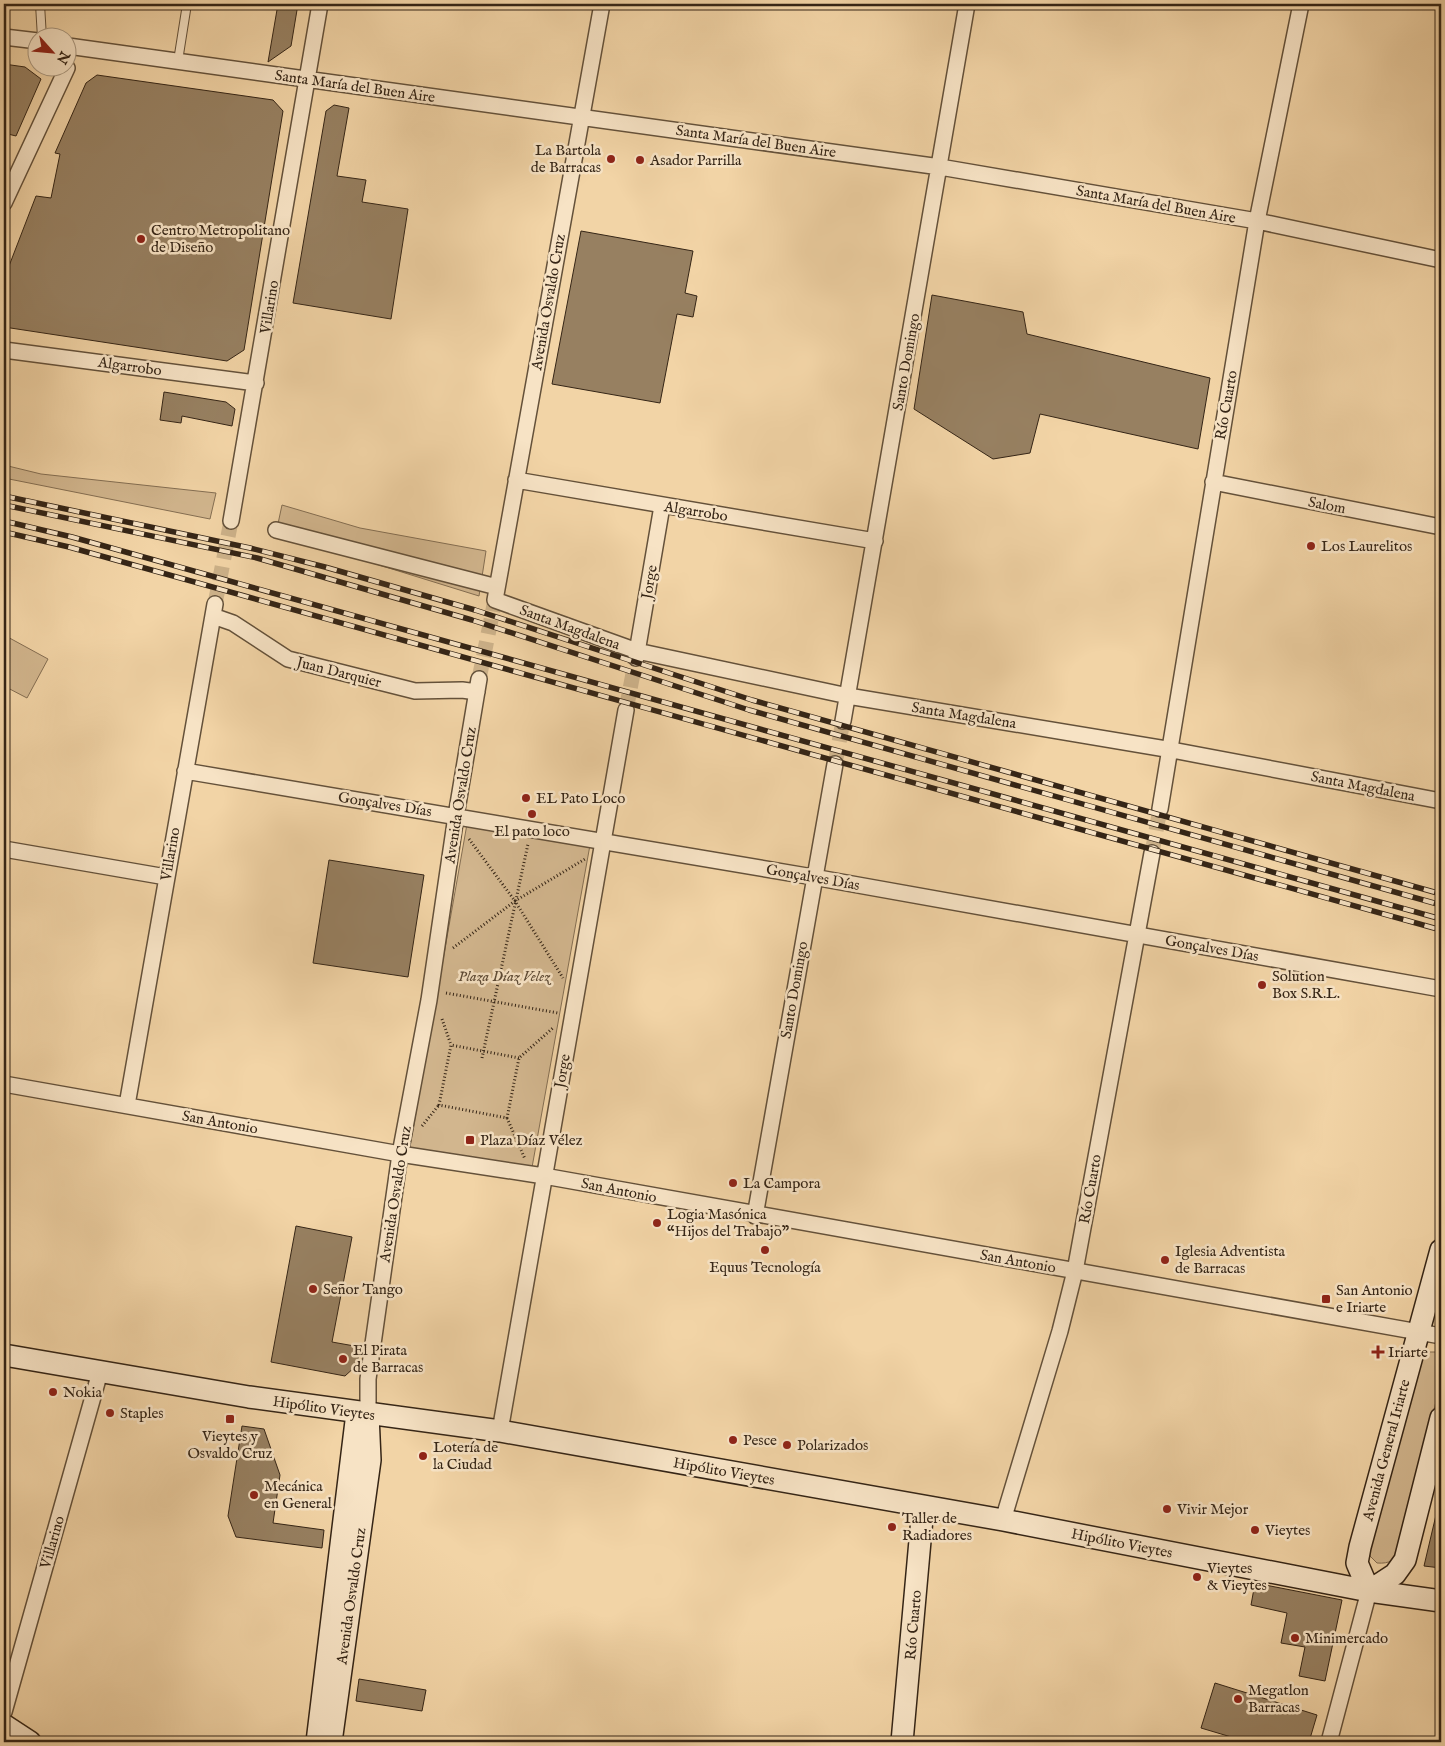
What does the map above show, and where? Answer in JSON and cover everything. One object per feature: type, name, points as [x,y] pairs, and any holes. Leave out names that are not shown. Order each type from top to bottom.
[{"type":"main road","name":"Avenida General Iriarte","points":[[1369,1591],[1358,1563],[1360,1546],[1441,1250]]},
{"type":"main road","name":"Hipólito Vieytes","points":[[4,1355],[363,1414],[500,1431],[1003,1520],[1369,1591],[1441,1602]]},
{"type":"main road","name":"Avenida Osvaldo Cruz","points":[[317,1742],[363,1414]]},
{"type":"main road","name":"Avenida Osvaldo Cruz","points":[[331,1742],[370,1460],[363,1414]]},
{"type":"main road","points":[[1369,1591],[1396,1574],[1405,1560],[1441,1418]]},
{"type":"main road","name":"Río Cuarto","points":[[902,1742],[923,1507]]},
{"type":"main road","points":[[4,1725],[30,1742]]},
{"type":"street","name":"Villarino","points":[[231,522],[320,4]]},
{"type":"street","name":"Avenida Osvaldo Cruz","points":[[496,594],[602,4]]},
{"type":"street","name":"Santo Domingo","points":[[843,720],[876,541],[967,4]]},
{"type":"street","name":"Río Cuarto","points":[[1160,808],[1172,750],[1213,482],[1257,221],[1301,4]]},
{"type":"street","points":[[4,37],[28,40]]},
{"type":"street","name":"Santa María del Buen Aire","points":[[78,47],[940,167],[1257,221],[1441,260]]},
{"type":"street","points":[[4,203],[61,78]]},
{"type":"street","name":"Algarrobo","points":[[4,350],[256,383]]},
{"type":"street","name":"Algarrobo","points":[[516,480],[876,541]]},
{"type":"street","name":"Salom","points":[[1213,482],[1441,527]]},
{"type":"street","name":"Jorge","points":[[636,654],[662,506]]},
{"type":"street","name":"Santa Magdalena","points":[[276,530],[496,594],[636,654],[848,696],[1172,750],[1441,801]]},
{"type":"street","name":"Villarino","points":[[126,1105],[214,610]]},
{"type":"street","name":"Juan Darquier","points":[[214,610],[288,659],[415,691],[462,690],[478,686]]},
{"type":"street","name":"Avenida Osvaldo Cruz","points":[[363,1414],[400,1154],[436,956],[456,816],[478,686]]},
{"type":"street","name":"Jorge","points":[[500,1431],[626,710]]},
{"type":"street","name":"Santo Domingo","points":[[755,1216],[835,764]]},
{"type":"street","name":"Gonçalves Días","points":[[185,771],[814,877],[1441,989]]},
{"type":"street","points":[[4,848],[166,877]]},
{"type":"street","name":"Río Cuarto","points":[[1003,1520],[1060,1331],[1075,1271],[1152,853]]},
{"type":"street","name":"San Antonio","points":[[4,1084],[400,1154],[544,1176],[755,1216],[1441,1336]]},
{"type":"street","name":"Villarino","points":[[4,1712],[100,1372]]},
{"type":"street","points":[[1329,1742],[1369,1591]]},
{"type":"lane","points":[[40,4],[41,28]]},
{"type":"lane","points":[[178,61],[187,4]]},
{"type":"path","points":[[456,816],[466,835],[515,901],[565,983],[577,988]]},
{"type":"path","points":[[482,1058],[531,828]]},
{"type":"path","points":[[436,956],[444,955],[515,901],[588,858],[603,841]]},
{"type":"path","points":[[430,991],[493,1001],[571,1021]]},
{"type":"path","points":[[544,1176],[531,1173],[507,1118],[518,1058],[558,1024],[571,1021]]},
{"type":"path","points":[[507,1118],[439,1105],[450,1045],[518,1058]]},
{"type":"green space","points":[[4,465],[41,474],[216,493],[210,519],[4,478]]},
{"type":"green space","points":[[282,505],[360,528],[486,551],[479,596],[276,533]]},
{"type":"green space","points":[[4,635],[48,659],[27,698],[4,686]]},
{"type":"green space","name":"Plaza Díaz Velez","points":[[467,824],[590,845],[531,1173],[409,1152]]},
{"type":"green space","points":[[1423,1352],[1436,1352],[1441,1357],[1441,1381],[1400,1549],[1392,1560],[1385,1563],[1377,1563],[1370,1556],[1368,1547]]},
{"type":"building","points":[[278,4],[298,4],[291,46],[268,62]]},
{"type":"building","points":[[4,64],[25,67],[28,69],[28,78],[41,79],[16,136],[4,133]]},
{"type":"building","name":"Centro Metropolitano de Diseño","points":[[97,75],[273,100],[283,111],[244,350],[227,361],[4,327],[4,279],[36,196],[51,198],[60,154],[55,153],[86,83]]},
{"type":"building","points":[[334,105],[349,108],[337,176],[366,180],[362,202],[408,209],[391,319],[293,303],[326,111]]},
{"type":"building","points":[[581,231],[693,251],[685,293],[697,296],[693,317],[677,314],[660,403],[552,384]]},
{"type":"building","points":[[932,295],[1023,312],[1027,334],[1210,378],[1198,449],[1040,414],[1030,453],[993,459],[914,409]]},
{"type":"building","points":[[164,392],[226,402],[235,409],[232,426],[182,416],[181,423],[160,420]]},
{"type":"building","points":[[329,860],[424,875],[408,977],[313,963]]},
{"type":"building","name":"Señor Tango","points":[[296,1226],[352,1237],[332,1342],[360,1347],[357,1365],[345,1376],[271,1362]]},
{"type":"building","name":"Mecánica en General","points":[[242,1426],[264,1429],[280,1475],[273,1523],[324,1530],[322,1548],[236,1537],[228,1516]]},
{"type":"building","points":[[1436,1515],[1441,1516],[1441,1568],[1424,1566]]},
{"type":"building","points":[[1255,1583],[1342,1600],[1325,1681],[1299,1676],[1305,1647],[1281,1643],[1287,1613],[1251,1605]]},
{"type":"building","points":[[359,1679],[426,1690],[422,1711],[356,1701]]},
{"type":"building","name":"Megatlon Barracas","points":[[1215,1683],[1317,1715],[1309,1742],[1248,1742],[1201,1728]]},
{"type":"tunnel","points":[[215,604],[231,521]]},
{"type":"tunnel","points":[[479,679],[495,600]]},
{"type":"tunnel","points":[[626,710],[636,658]]},
{"type":"tunnel","points":[[835,764],[843,721]]},
{"type":"tunnel","points":[[1152,853],[1160,809]]},
{"type":"railway","points":[[4,496],[250,548],[325,567],[475,610],[752,700],[1441,894]]},
{"type":"railway","points":[[4,505],[257,558],[472,620],[749,710],[1441,905]]},
{"type":"railway","points":[[4,521],[72,537],[1441,919]]},
{"type":"railway","points":[[4,532],[69,547],[1441,930]]},
{"type":"place","name":"La Bartola de Barracas","points":[[611,159]]},
{"type":"place","name":"Asador Parrilla","points":[[640,160]]},
{"type":"place","name":"Centro Metropolitano de Diseño","points":[[141,239]]},
{"type":"place","name":"Los Laurelitos","points":[[1311,546]]},
{"type":"place","name":"EL Pato Loco","points":[[526,798]]},
{"type":"place","name":"El pato loco","points":[[532,814]]},
{"type":"place","name":"Solution Box S.R.L.","points":[[1262,985]]},
{"type":"place","name":"Plaza Díaz Vélez","points":[[470,1140]]},
{"type":"place","name":"La Campora","points":[[733,1183]]},
{"type":"place","name":"Logia Masónica “Hijos del Trabajo”","points":[[657,1223]]},
{"type":"place","name":"Equus Tecnología","points":[[765,1250]]},
{"type":"place","name":"Iglesia Adventista de Barracas","points":[[1165,1260]]},
{"type":"place","name":"Señor Tango","points":[[313,1289]]},
{"type":"place","name":"San Antonio e Iriarte","points":[[1326,1299]]},
{"type":"place","name":"Iriarte","points":[[1378,1352]]},
{"type":"place","name":"El Pirata de Barracas","points":[[343,1359]]},
{"type":"place","name":"Nokia","points":[[53,1392]]},
{"type":"place","name":"Staples","points":[[110,1413]]},
{"type":"place","name":"Vieytes y Osvaldo Cruz","points":[[230,1419]]},
{"type":"place","name":"Pesce","points":[[733,1440]]},
{"type":"place","name":"Polarizados","points":[[787,1445]]},
{"type":"place","name":"Lotería de la Ciudad","points":[[423,1456]]},
{"type":"place","name":"Mecánica en General","points":[[254,1495]]},
{"type":"place","name":"Vivir Mejor","points":[[1167,1509]]},
{"type":"place","name":"Taller de Radiadores","points":[[892,1527]]},
{"type":"place","name":"Vieytes","points":[[1255,1530]]},
{"type":"place","name":"Vieytes & Vieytes","points":[[1197,1577]]},
{"type":"place","name":"Minimercado","points":[[1295,1638]]},
{"type":"place","name":"Megatlon Barracas","points":[[1238,1699]]}]
